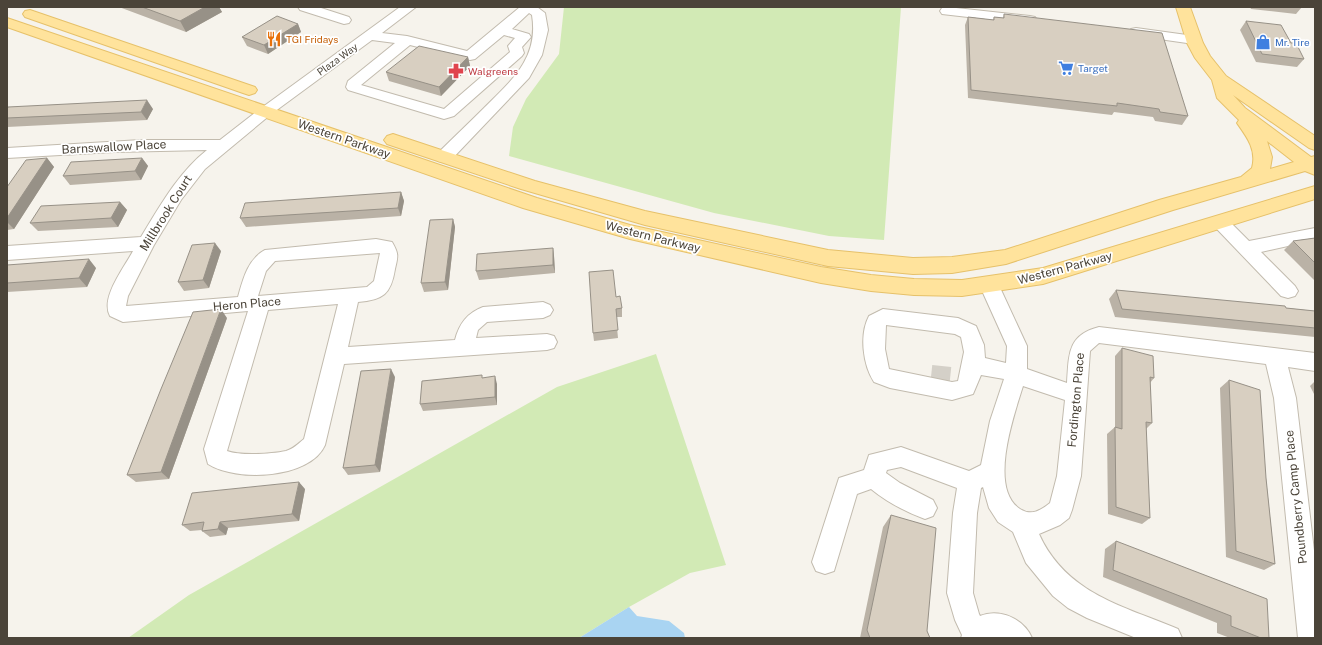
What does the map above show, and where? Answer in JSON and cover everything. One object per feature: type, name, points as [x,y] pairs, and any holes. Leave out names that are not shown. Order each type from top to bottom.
[{"type":"main road","name":"Western Parkway","points":[[10,7],[168,61],[272,107],[530,203],[630,232],[821,275],[871,283],[914,287],[962,288],[1012,282],[1042,276],[1315,192]]},
{"type":"main road","points":[[1183,7],[1194,40],[1203,58],[1220,79],[1315,144]]},
{"type":"main road","name":"Western Parkway","points":[[7,22],[272,107],[444,157],[528,185],[676,226],[828,258],[913,266],[952,265],[1006,257],[1159,208],[1247,182],[1313,165]]},
{"type":"main road","points":[[1220,79],[1225,98],[1239,112],[1313,165]]},
{"type":"main road","points":[[1239,112],[1258,139],[1262,160],[1262,168],[1247,182]]},
{"type":"street","points":[[305,7],[344,20]]},
{"type":"street","name":"Plaza Way","points":[[272,107],[409,7]]},
{"type":"street","points":[[444,157],[524,75],[535,55],[541,30],[538,13],[528,7],[470,56]]},
{"type":"street","points":[[947,11],[1045,21]]},
{"type":"street","points":[[502,30],[524,37],[539,37]]},
{"type":"street","points":[[1122,30],[1194,40]]},
{"type":"street","points":[[369,36],[407,40],[470,56],[524,75]]},
{"type":"street","points":[[517,53],[516,46],[524,37]]},
{"type":"street","points":[[407,40],[352,85],[356,88],[431,111],[494,65],[517,53],[535,55]]},
{"type":"street","name":"Millbrook Court","points":[[123,314],[117,311],[116,306],[118,296],[146,244],[187,179],[199,165],[221,145],[272,107]]},
{"type":"street","name":"Barnswallow Place","points":[[7,152],[156,144],[221,145]]},
{"type":"street","points":[[1220,222],[1288,291]]},
{"type":"street","points":[[1246,248],[1315,234]]},
{"type":"street","points":[[7,253],[146,244]]},
{"type":"street","points":[[376,246],[386,247],[389,253],[383,284],[376,291],[360,294],[336,356],[314,446],[303,454],[286,462],[246,465],[224,462],[216,457],[215,449],[253,303],[258,267],[264,257],[272,254],[376,246]]},
{"type":"street","points":[[989,284],[1017,346],[1016,376],[1001,421],[992,470],[997,500],[1007,514],[1022,524],[1035,554],[1062,587],[1077,599],[1096,609],[1169,638]]},
{"type":"street","name":"Heron Place","points":[[123,314],[360,294]]},
{"type":"street","points":[[463,348],[467,332],[474,319],[483,315],[543,310]]},
{"type":"street","points":[[883,317],[958,326],[968,331],[972,337],[956,375],[965,388],[952,391],[890,379],[882,376],[877,366],[874,329],[876,322],[883,317]]},
{"type":"street","name":"Fordington Place","points":[[1022,524],[1036,524],[1051,518],[1060,510],[1069,476],[1082,344],[1093,336],[1099,335],[1315,362]]},
{"type":"street","points":[[336,356],[547,342]]},
{"type":"street","name":"Poundberry Camp Place","points":[[1275,357],[1285,398],[1311,638]]},
{"type":"street","points":[[877,366],[885,371],[956,375],[999,369],[1076,395]]},
{"type":"street","points":[[874,477],[877,462],[901,457],[970,482],[992,470]]},
{"type":"street","points":[[874,477],[892,491],[924,508]]},
{"type":"street","points":[[825,562],[847,486],[874,477]]},
{"type":"street","points":[[970,482],[965,513],[960,593],[968,620],[975,636],[984,627],[992,625],[1009,630],[1019,638]]},
{"type":"green space","points":[[564,7],[901,7],[884,240],[829,236],[714,213],[509,156],[513,127],[526,99],[559,54]]},
{"type":"green space","points":[[656,354],[726,565],[690,573],[629,607],[579,638],[128,638],[189,595],[557,387]]},
{"type":"water","points":[[629,607],[637,616],[669,621],[684,633],[685,638],[579,638]]},
{"type":"building","points":[[142,7],[205,7],[180,21]]},
{"type":"building","name":"Target","points":[[1004,14],[1162,33],[1188,116],[1160,112],[1159,109],[1117,103],[1117,106],[971,90],[968,17],[994,20],[994,17],[1004,18]]},
{"type":"building","points":[[277,16],[298,24],[264,45],[242,37]]},
{"type":"building","points":[[1246,21],[1281,25],[1291,43],[1296,43],[1304,59],[1262,54]]},
{"type":"building","name":"Walgreens","points":[[419,46],[468,57],[439,87],[386,72]]},
{"type":"building","points":[[147,100],[141,112],[7,118],[8,107]]},
{"type":"building","points":[[47,158],[7,218],[7,187],[26,160]]},
{"type":"building","points":[[142,158],[135,171],[63,176],[71,162]]},
{"type":"building","points":[[401,192],[398,208],[240,218],[245,203]]},
{"type":"building","points":[[120,202],[111,218],[30,223],[41,206]]},
{"type":"building","points":[[453,219],[445,282],[421,283],[430,220]]},
{"type":"building","points":[[1315,238],[1315,263],[1293,241]]},
{"type":"building","points":[[215,243],[203,280],[178,282],[192,245]]},
{"type":"building","points":[[553,248],[553,265],[476,271],[477,254]]},
{"type":"building","points":[[89,259],[79,278],[7,283],[7,265]]},
{"type":"building","points":[[613,270],[616,297],[620,296],[622,308],[616,309],[618,330],[593,333],[589,272]]},
{"type":"building","points":[[1116,290],[1285,306],[1286,308],[1315,311],[1315,328],[1122,309]]},
{"type":"building","points":[[221,309],[161,472],[127,475],[193,312]]},
{"type":"building","points":[[1122,348],[1153,356],[1154,378],[1150,377],[1152,423],[1146,422],[1150,518],[1116,507],[1115,427],[1122,429]]},
{"type":"building","points":[[391,369],[375,465],[343,468],[361,371]]},
{"type":"building","points":[[482,375],[482,378],[495,376],[495,397],[420,404],[422,381]]},
{"type":"building","points":[[1229,380],[1260,390],[1266,478],[1275,564],[1236,551]]},
{"type":"building","points":[[299,482],[292,514],[220,522],[218,529],[202,531],[204,522],[182,525],[192,493]]},
{"type":"building","points":[[891,515],[936,528],[927,631],[930,638],[870,638],[867,630]]},
{"type":"building","points":[[1116,541],[1267,599],[1269,638],[1261,638],[1231,626],[1231,616],[1113,570]]},
{"type":"tunnel","points":[[931,377],[950,379]]},
{"type":"place","name":"TGI Fridays","points":[[274,39]]},
{"type":"place","name":"Mr. Tire","points":[[1263,42]]},
{"type":"place","name":"Target","points":[[1066,68]]},
{"type":"place","name":"Walgreens","points":[[456,71]]}]
